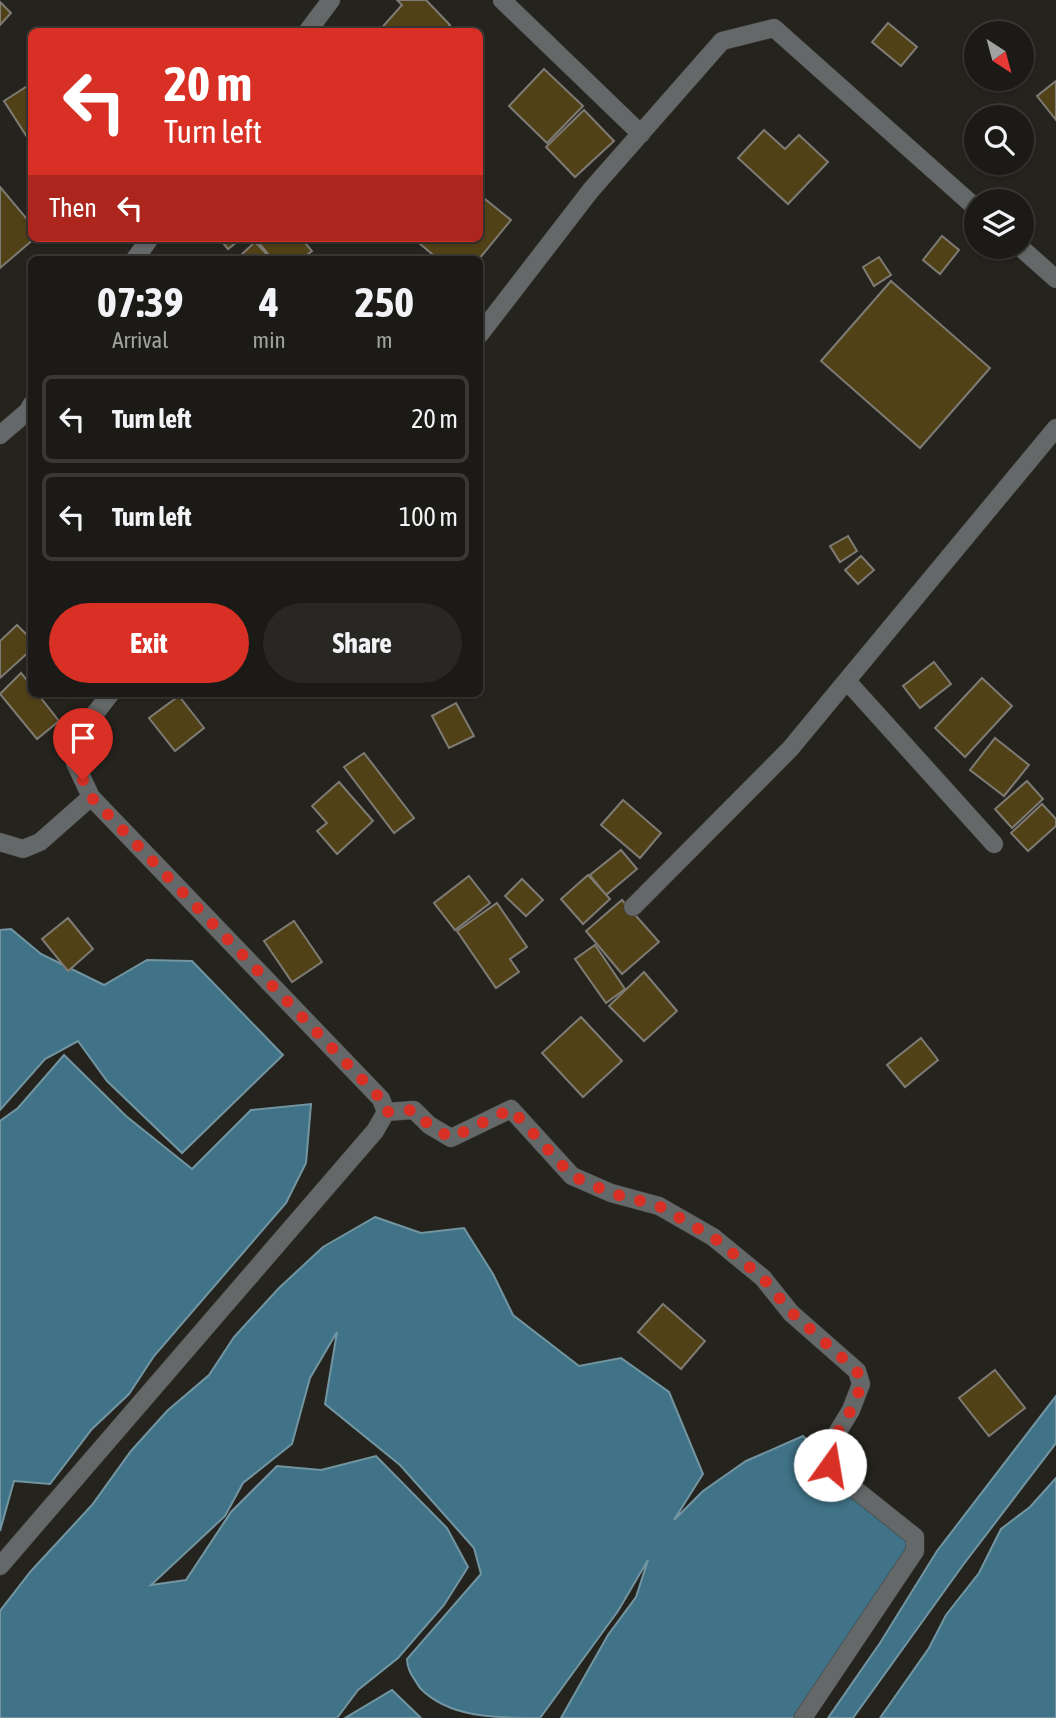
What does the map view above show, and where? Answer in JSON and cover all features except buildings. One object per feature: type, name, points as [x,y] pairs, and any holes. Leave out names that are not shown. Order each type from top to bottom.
[{"type":"street","points":[[310,28],[331,0]]},
{"type":"street","points":[[502,0],[641,134]]},
{"type":"street","points":[[483,330],[591,190],[722,41],[774,28],[964,197]]},
{"type":"street","points":[[1034,259],[1056,279]]},
{"type":"street","points":[[0,435],[28,411]]},
{"type":"street","points":[[633,907],[762,780],[1056,428]]},
{"type":"street","points":[[847,681],[993,844]]},
{"type":"street","points":[[108,697],[76,738],[75,763],[91,797],[381,1099],[386,1112]]},
{"type":"street","points":[[0,842],[23,849],[40,842],[91,797]]},
{"type":"street","points":[[386,1112],[414,1110],[429,1125],[451,1138],[511,1109],[572,1176],[611,1193],[659,1206],[713,1237],[763,1278],[791,1312],[857,1371],[862,1384],[851,1410],[828,1448],[830,1465],[841,1478],[915,1537],[915,1551],[803,1718]]},
{"type":"street","points":[[0,1566],[375,1131],[386,1112]]},
{"type":"water","points":[[11,929],[41,954],[104,985],[147,960],[192,961],[283,1055],[182,1153],[107,1081],[78,1041],[45,1059],[0,1110],[0,930]]},
{"type":"water","points":[[64,1055],[126,1116],[192,1169],[251,1110],[311,1104],[306,1163],[286,1203],[154,1356],[129,1394],[92,1429],[50,1484],[14,1481],[0,1531],[0,1121],[18,1108]]},
{"type":"water","points":[[375,1217],[421,1233],[464,1228],[493,1274],[513,1315],[579,1366],[621,1358],[669,1392],[703,1474],[674,1520],[703,1491],[746,1461],[803,1436],[912,1546],[808,1718],[561,1718],[608,1635],[636,1597],[648,1560],[618,1611],[540,1718],[474,1714],[459,1711],[432,1698],[413,1678],[407,1659],[481,1574],[474,1548],[400,1465],[325,1404],[337,1332],[310,1378],[292,1444],[243,1483],[225,1516],[151,1585],[186,1580],[231,1512],[277,1466],[321,1470],[376,1456],[447,1528],[468,1567],[444,1605],[398,1658],[358,1690],[337,1718],[0,1718],[0,1611],[31,1571],[92,1505],[131,1451],[167,1411],[209,1375],[234,1337],[279,1288],[323,1247]]},
{"type":"water","points":[[1056,1396],[1056,1443],[963,1565],[853,1718],[828,1718],[880,1643],[937,1551]]},
{"type":"water","points":[[1056,1478],[1056,1718],[880,1718],[929,1648],[946,1615],[979,1573],[1001,1529],[1030,1507]]},
{"type":"water","points":[[392,1690],[421,1718],[345,1718]]},
{"type":"route","points":[[83,780],[91,797],[381,1099],[386,1112],[414,1110],[429,1125],[451,1138],[511,1109],[572,1176],[611,1193],[659,1206],[713,1237],[763,1278],[791,1312],[857,1371],[862,1384],[851,1410],[828,1448],[830,1465]]}]
